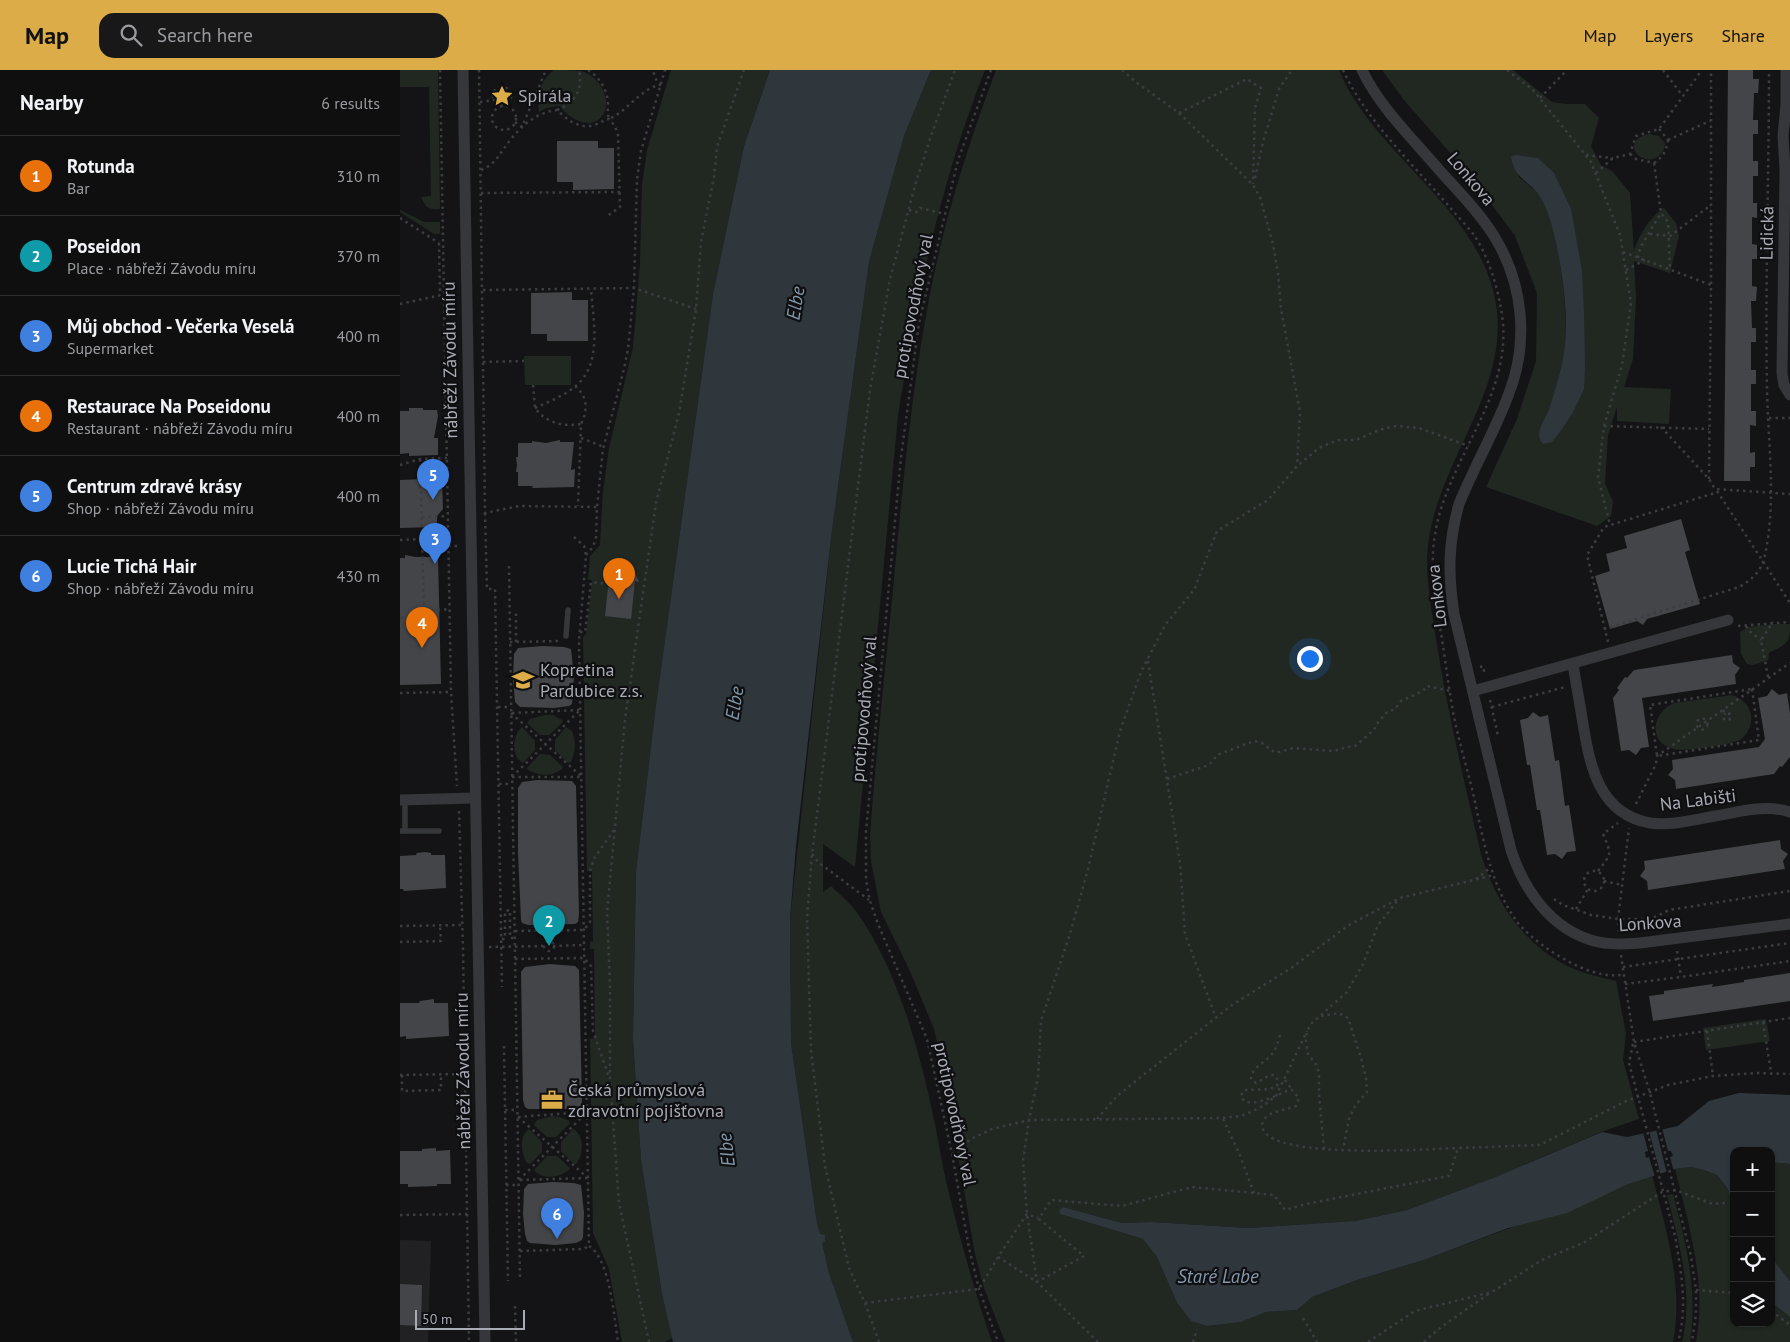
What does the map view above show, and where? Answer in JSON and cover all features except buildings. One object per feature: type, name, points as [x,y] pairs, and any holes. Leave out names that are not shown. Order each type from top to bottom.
[{"type":"street","name":"nábřeží Závodu míru","points":[[463,70],[485,1342]]},
{"type":"street","name":"Lonkova","points":[[1362,70],[1390,113],[1480,216],[1494,236],[1508,264],[1517,290],[1521,316],[1521,346],[1517,372],[1508,397],[1459,504],[1449,562],[1454,614],[1511,850],[1526,887],[1550,916],[1564,928],[1578,936],[1595,942],[1620,944],[1676,940],[1790,924]]},
{"type":"street","name":"Lidická","points":[[1786,70],[1786,104],[1783,136],[1785,170],[1782,373],[1784,385],[1790,395]]},
{"type":"street","points":[[1473,691],[1728,620]]},
{"type":"street","name":"Na Labišti","points":[[1572,664],[1591,764],[1598,783],[1626,818],[1674,823],[1756,810],[1777,809],[1790,812]]},
{"type":"street","points":[[402,800],[475,798]]},
{"type":"lane","points":[[568,610],[568,639]]},
{"type":"lane","points":[[402,800],[403,831],[439,831]]},
{"type":"path","points":[[440,70],[442,295]]},
{"type":"path","points":[[479,70],[486,513],[488,589],[496,589],[502,987]]},
{"type":"path","points":[[522,127],[546,70]]},
{"type":"path","points":[[481,170],[491,166],[522,127],[539,115],[565,107],[578,94],[581,86],[579,70]]},
{"type":"path","points":[[588,70],[600,80],[607,94],[607,112],[618,135],[620,206],[606,217]]},
{"type":"path","points":[[653,70],[655,78],[660,85]]},
{"type":"path","points":[[586,555],[593,546],[596,537],[597,506],[604,446],[624,369],[634,288],[637,179],[641,151],[665,70]]},
{"type":"path","points":[[649,1342],[619,1203],[610,1079],[610,983],[607,913],[625,719],[656,503],[679,413],[696,309],[701,242],[714,178],[717,147],[744,70]]},
{"type":"path","points":[[879,1342],[865,1303],[849,1268],[826,1166],[811,1051],[807,917],[812,854],[870,390],[890,279],[916,182],[955,70]]},
{"type":"path","name":"protipovodňový val","points":[[992,70],[958,160],[919,323],[902,457],[866,831],[866,880],[870,901],[878,924],[927,1039],[952,1154],[969,1248],[979,1289],[998,1342]]},
{"type":"path","points":[[1122,70],[1137,84],[1179,112],[1253,185],[1260,197],[1273,244],[1281,309],[1300,412],[1297,466]]},
{"type":"path","points":[[1253,185],[1263,142],[1279,89],[1292,70]]},
{"type":"path","points":[[1343,70],[1350,86],[1380,127],[1475,236],[1494,276],[1502,312],[1504,345],[1497,380],[1481,421],[1451,480],[1435,532],[1432,564],[1454,716],[1490,868],[1506,905],[1516,921],[1529,935],[1578,966],[1600,974],[1624,975]]},
{"type":"path","points":[[1507,70],[1533,90],[1591,162],[1620,235],[1631,303],[1622,365],[1604,426],[1598,477],[1610,526]]},
{"type":"path","points":[[1540,98],[1567,70]]},
{"type":"path","points":[[1663,70],[1682,95]]},
{"type":"path","points":[[1630,154],[1636,136],[1658,129],[1702,70]]},
{"type":"path","points":[[1709,479],[1711,285],[1710,70]]},
{"type":"path","points":[[1718,492],[1604,527],[1587,555],[1604,629],[1749,582],[1757,574],[1763,562],[1770,493],[1767,390],[1769,70]]},
{"type":"path","points":[[1179,112],[1247,79],[1261,88],[1255,108],[1253,185]]},
{"type":"path","points":[[557,110],[566,118],[579,125],[595,125],[618,115],[653,86],[660,85]]},
{"type":"path","points":[[503,105],[494,112],[492,120],[500,129],[506,129],[515,122],[516,115],[512,109],[503,105],[498,104],[495,100],[496,90],[501,87],[507,89],[510,93],[508,102],[503,105]]},
{"type":"path","points":[[480,102],[495,100]]},
{"type":"path","points":[[1668,140],[1710,121]]},
{"type":"path","points":[[515,122],[522,127]]},
{"type":"path","points":[[1658,129],[1668,140]]},
{"type":"path","points":[[1630,154],[1636,159],[1654,162],[1662,158],[1666,152],[1668,140]]},
{"type":"path","points":[[1586,155],[1613,158],[1630,154]]},
{"type":"path","points":[[1596,174],[1613,158]]},
{"type":"path","points":[[1654,162],[1661,213],[1668,222],[1670,270]]},
{"type":"path","points":[[481,194],[620,192]]},
{"type":"path","points":[[1650,234],[1670,236],[1711,205]]},
{"type":"path","points":[[909,210],[917,212],[920,208],[944,214]]},
{"type":"path","points":[[1638,258],[1640,248],[1661,213]]},
{"type":"path","points":[[400,218],[443,246]]},
{"type":"path","points":[[439,243],[447,458],[451,692],[458,799],[462,925],[469,1342]]},
{"type":"path","points":[[1623,252],[1711,285]]},
{"type":"path","points":[[1626,270],[1645,260]]},
{"type":"path","points":[[400,304],[466,290],[634,288],[696,309]]},
{"type":"path","points":[[534,408],[559,397],[575,386],[586,375],[592,360],[594,341],[591,289]]},
{"type":"path","points":[[483,362],[524,361]]},
{"type":"path","points":[[533,385],[534,408],[544,418],[570,426],[581,424]]},
{"type":"path","points":[[575,386],[582,392],[586,407],[585,416],[581,424],[578,506]]},
{"type":"path","points":[[1769,418],[1790,418]]},
{"type":"path","points":[[1038,1282],[1027,1214],[1023,1161],[1038,1077],[1041,1021],[1070,934],[1088,869],[1120,731],[1141,672],[1165,625],[1194,590],[1217,531],[1268,500],[1297,466],[1319,448],[1338,440],[1356,440],[1380,430],[1396,426],[1419,428],[1469,446]]},
{"type":"path","points":[[1604,426],[1709,429]]},
{"type":"path","points":[[1662,427],[1709,479],[1790,603]]},
{"type":"path","points":[[581,438],[604,446]]},
{"type":"path","points":[[400,465],[420,459],[447,458]]},
{"type":"path","points":[[420,459],[424,611]]},
{"type":"path","points":[[1715,489],[1790,494]]},
{"type":"path","points":[[486,513],[519,506],[597,506]]},
{"type":"path","points":[[422,517],[448,516]]},
{"type":"path","points":[[574,537],[584,546],[586,555],[579,641],[589,1246]]},
{"type":"path","points":[[400,540],[422,539]]},
{"type":"path","points":[[580,632],[585,632],[591,582],[606,584],[615,563]]},
{"type":"path","points":[[509,566],[520,1280]]},
{"type":"path","points":[[400,618],[408,618],[424,611],[450,610]]},
{"type":"path","points":[[516,611],[516,642]]},
{"type":"path","points":[[1761,640],[1773,622]]},
{"type":"path","points":[[1768,677],[1761,640],[1748,630],[1746,625],[1790,622]]},
{"type":"path","points":[[568,639],[579,641]]},
{"type":"path","points":[[510,642],[561,641]]},
{"type":"path","points":[[1147,660],[1180,863],[1185,934],[1216,1018]]},
{"type":"path","points":[[1657,756],[1724,711],[1768,677],[1790,663]]},
{"type":"path","points":[[1492,707],[1576,683]]},
{"type":"path","points":[[1167,779],[1206,766],[1217,755],[1254,741],[1262,742],[1274,752],[1293,748],[1334,751],[1355,746],[1374,730],[1386,713],[1395,709],[1401,701],[1423,691],[1427,686],[1450,691]]},
{"type":"path","points":[[1488,687],[1499,741]]},
{"type":"path","points":[[1657,756],[1759,740],[1752,689]]},
{"type":"path","points":[[1692,1342],[1696,1314],[1696,1290],[1691,1256],[1658,1123],[1634,1042],[1625,984],[1618,919],[1626,818],[1656,764],[1657,756],[1650,705],[1752,689]]},
{"type":"path","points":[[400,693],[451,692]]},
{"type":"path","points":[[498,707],[511,707]]},
{"type":"path","points":[[511,714],[580,710]]},
{"type":"path","points":[[512,777],[580,710]]},
{"type":"path","points":[[511,714],[581,777]]},
{"type":"path","points":[[1698,728],[1697,723],[1700,719],[1707,721]]},
{"type":"path","points":[[512,777],[581,777]]},
{"type":"path","points":[[499,784],[512,784]]},
{"type":"path","points":[[1598,871],[1610,856],[1603,834],[1626,818]]},
{"type":"path","points":[[584,930],[590,922],[590,871],[595,857],[614,830]]},
{"type":"path","points":[[812,854],[818,862],[870,901]]},
{"type":"path","points":[[1475,880],[1490,868]]},
{"type":"path","points":[[1589,871],[1598,871],[1604,877],[1600,889],[1596,891],[1588,889],[1584,884],[1586,874],[1589,871]]},
{"type":"path","points":[[1097,1119],[1118,1096],[1232,1005],[1291,968],[1349,925],[1400,898],[1494,875]]},
{"type":"path","points":[[1604,881],[1622,885]]},
{"type":"path","points":[[1576,909],[1588,889]]},
{"type":"path","points":[[1550,897],[1563,905],[1591,915],[1618,919],[1651,919],[1669,910],[1790,892]]},
{"type":"path","points":[[952,1154],[972,1139],[992,1129],[1029,1120],[1223,1118],[1241,1116],[1260,1108],[1276,1096],[1312,1023],[1347,992],[1363,964],[1378,924],[1400,898]]},
{"type":"path","points":[[502,939],[505,939],[505,911],[510,910],[510,938],[515,938]]},
{"type":"path","points":[[400,926],[462,925]]},
{"type":"path","points":[[400,942],[441,941],[440,926]]},
{"type":"path","points":[[544,946],[548,941],[549,930]]},
{"type":"path","points":[[515,931],[584,930]]},
{"type":"path","points":[[1676,940],[1681,977]]},
{"type":"path","points":[[548,941],[553,946]]},
{"type":"path","points":[[1623,967],[1790,943]]},
{"type":"path","points":[[553,946],[584,945]]},
{"type":"path","points":[[502,947],[544,946]]},
{"type":"path","points":[[544,946],[549,951]]},
{"type":"path","points":[[549,958],[549,951],[552,950],[553,946]]},
{"type":"path","points":[[515,959],[584,958],[591,966],[593,1032],[610,1079]]},
{"type":"path","points":[[1625,984],[1790,961]]},
{"type":"path","points":[[1320,1017],[1340,1013],[1348,1018],[1366,1078],[1367,1092],[1355,1106],[1349,1119],[1343,1150]]},
{"type":"path","points":[[1634,1042],[1790,1018]]},
{"type":"path","points":[[1763,1022],[1771,1073]]},
{"type":"path","points":[[1307,1031],[1308,1054],[1319,1072],[1324,1149]]},
{"type":"path","points":[[1707,1031],[1713,1076]]},
{"type":"path","points":[[1280,1036],[1272,1055],[1254,1070],[1251,1075],[1251,1079],[1256,1083],[1270,1075],[1274,1075],[1278,1080],[1277,1086],[1270,1089],[1246,1090],[1243,1091],[1241,1096],[1246,1103],[1259,1102],[1292,1090]]},
{"type":"path","points":[[1634,1042],[1629,1063],[1644,1126],[1675,1236],[1683,1288],[1683,1312],[1678,1342]]},
{"type":"path","points":[[504,1046],[508,1281]]},
{"type":"path","points":[[441,1074],[441,1090],[402,1091],[401,1075],[441,1074],[465,1074]]},
{"type":"path","points":[[1285,1080],[1299,1098],[1299,1103],[1296,1106],[1268,1116],[1262,1123],[1265,1133],[1271,1139],[1297,1147],[1343,1150],[1540,1145],[1624,1102],[1668,1085],[1713,1076],[1790,1074]]},
{"type":"path","points":[[505,1110],[518,1110]]},
{"type":"path","points":[[518,1117],[587,1112]]},
{"type":"path","points":[[519,1180],[587,1112]]},
{"type":"path","points":[[518,1117],[588,1178]]},
{"type":"path","points":[[1223,1118],[1239,1153],[1254,1194]]},
{"type":"path","points":[[1039,1219],[1051,1200],[1122,1206],[1192,1187],[1274,1195],[1285,1210],[1306,1204],[1449,1176],[1458,1148]]},
{"type":"path","points":[[519,1180],[588,1178]]},
{"type":"path","points":[[506,1185],[519,1185]]},
{"type":"path","points":[[1424,1342],[1441,1327],[1542,1260],[1585,1242],[1662,1192],[1675,1190],[1713,1204],[1725,1203]]},
{"type":"path","points":[[400,1215],[467,1214]]},
{"type":"path","points":[[865,1303],[979,1289],[1027,1214]]},
{"type":"path","points":[[1027,1214],[1039,1219],[1084,1256],[1038,1282]]},
{"type":"path","points":[[520,1251],[583,1249],[589,1246]]},
{"type":"path","points":[[589,1246],[595,1250],[606,1271],[618,1342]]},
{"type":"path","points":[[998,1257],[1038,1282],[1098,1342]]},
{"type":"path","points":[[1696,1290],[1730,1294]]},
{"type":"path","points":[[1368,1342],[1415,1311],[1492,1292]]},
{"type":"path","points":[[515,1306],[516,1342]]},
{"type":"path","points":[[1775,1314],[1790,1325]]},
{"type":"path","points":[[1303,1318],[1317,1342]]},
{"type":"path","points":[[1194,1342],[1197,1329]]},
{"type":"shaded area","points":[[400,70],[438,70],[440,209],[428,207],[421,197],[431,196],[429,87],[400,87]]},
{"type":"shaded area","points":[[554,70],[581,71],[593,77],[602,89],[606,103],[602,116],[597,121],[585,123],[579,121],[560,106],[546,108],[539,112],[540,88],[545,79]]},
{"type":"shaded area","points":[[671,70],[770,70],[744,146],[713,294],[656,705],[636,872],[633,1039],[641,1160],[662,1294],[673,1338],[664,1342],[622,1342],[609,1269],[593,1233],[590,1039],[595,1038],[594,949],[590,949],[590,942],[593,941],[592,871],[587,871],[583,637],[586,634],[592,580],[588,580],[590,556],[600,545],[603,491],[609,448],[633,347],[640,263],[642,185],[647,150]]},
{"type":"shaded area","points":[[931,70],[985,70],[955,154],[943,197],[922,284],[905,372],[898,416],[855,867],[823,844],[823,892],[831,886],[855,910],[883,956],[904,1008],[921,1063],[944,1174],[958,1230],[992,1342],[853,1342],[829,1273],[817,1223],[791,1043],[790,919],[832,530],[869,262],[904,136]]},
{"type":"shaded area","points":[[996,70],[1339,70],[1355,100],[1375,127],[1397,154],[1445,205],[1466,233],[1483,262],[1494,294],[1498,327],[1495,358],[1486,388],[1436,507],[1429,538],[1427,561],[1428,585],[1444,688],[1481,854],[1494,888],[1502,903],[1523,932],[1549,955],[1577,970],[1616,981],[1626,1034],[1623,1060],[1639,1119],[1601,1132],[1493,1178],[1407,1210],[1355,1221],[1248,1228],[1152,1222],[1122,1223],[1063,1207],[1060,1214],[1143,1239],[1157,1257],[1177,1303],[1191,1321],[1207,1326],[1241,1322],[1266,1312],[1297,1310],[1312,1297],[1357,1280],[1424,1260],[1652,1175],[1668,1237],[1675,1279],[1676,1321],[1673,1342],[1005,1342],[984,1288],[975,1254],[942,1064],[934,1029],[910,971],[881,912],[871,861],[870,835],[904,480],[912,407],[923,335],[935,270],[949,212],[966,155]]},
{"type":"shaded area","points":[[1382,70],[1513,70],[1552,102],[1585,104],[1599,118],[1591,146],[1601,165],[1613,172],[1630,193],[1634,251],[1646,227],[1659,211],[1664,208],[1676,223],[1679,236],[1670,273],[1634,261],[1636,297],[1633,359],[1624,387],[1671,389],[1669,424],[1617,421],[1617,407],[1608,435],[1605,483],[1613,502],[1611,516],[1597,526],[1486,487],[1517,419],[1536,361],[1537,293],[1515,236],[1473,179],[1404,100]],"holes":[[[1518,155],[1538,158],[1585,366],[1539,433],[1562,369],[1566,344],[1566,324],[1562,278],[1554,232],[1548,213],[1540,195],[1519,177]]]},
{"type":"shaded area","points":[[1649,134],[1659,136],[1665,143],[1661,154],[1652,159],[1642,158],[1634,149],[1638,138]]},
{"type":"shaded area","points":[[400,210],[424,222],[440,222],[439,234],[434,234],[400,212]]},
{"type":"shaded area","points":[[524,356],[571,356],[571,385],[525,385]]},
{"type":"shaded area","points":[[1790,624],[1786,643],[1769,653],[1768,660],[1753,665],[1747,664],[1741,654],[1740,632],[1749,627]]},
{"type":"shaded area","points":[[1732,695],[1745,703],[1751,715],[1749,728],[1740,740],[1707,748],[1687,750],[1674,749],[1660,741],[1656,727],[1657,720],[1666,708],[1674,703]]},
{"type":"shaded area","points":[[553,715],[563,722],[549,735],[540,735],[527,723],[530,719]]},
{"type":"shaded area","points":[[522,727],[535,741],[535,750],[523,763],[516,756],[514,746],[516,735]]},
{"type":"shaded area","points":[[566,727],[572,731],[575,743],[573,758],[568,763],[555,750],[555,740]]},
{"type":"shaded area","points":[[540,754],[550,755],[563,767],[562,769],[545,775],[528,770],[527,768]]},
{"type":"shaded area","points":[[1766,1019],[1770,1041],[1706,1050],[1703,1028]]},
{"type":"shaded area","points":[[552,1116],[560,1117],[570,1123],[556,1137],[547,1137],[534,1125],[537,1120]]},
{"type":"shaded area","points":[[529,1129],[542,1142],[542,1152],[530,1164],[526,1162],[522,1144],[522,1140]]},
{"type":"shaded area","points":[[573,1129],[580,1136],[582,1146],[580,1156],[575,1165],[561,1151],[561,1142]]},
{"type":"shaded area","points":[[547,1156],[557,1156],[570,1168],[569,1170],[561,1175],[551,1177],[538,1173],[534,1170]]},
{"type":"shaded area","points":[[1775,1162],[1790,1164],[1790,1281],[1775,1262]]},
{"type":"shaded area","points":[[1691,1167],[1704,1170],[1717,1175],[1728,1189],[1730,1197],[1730,1327],[1775,1327],[1775,1305],[1790,1317],[1790,1342],[1696,1342],[1699,1320],[1698,1277],[1691,1233],[1675,1169]]},
{"type":"shaded area","points":[[1673,1194],[1686,1248],[1692,1285],[1693,1304],[1690,1342],[1682,1342],[1685,1324],[1686,1287],[1684,1268],[1667,1195]]},
{"type":"shaded area","points":[[400,1240],[431,1241],[428,1342],[400,1342]]},
{"type":"water","name":"Elbe","points":[[770,70],[931,70],[904,136],[869,262],[832,530],[796,846],[790,919],[791,1043],[817,1223],[820,1234],[825,1235],[825,1241],[822,1243],[829,1273],[853,1342],[673,1342],[662,1294],[641,1160],[633,1039],[636,872],[656,705],[713,294],[744,146]]},
{"type":"water","points":[[1518,155],[1538,158],[1554,173],[1571,209],[1582,271],[1584,389],[1562,429],[1552,442],[1543,444],[1539,434],[1549,409],[1565,349],[1565,298],[1560,261],[1551,224],[1541,198],[1519,175],[1513,164],[1511,156]]},
{"type":"water","name":"Staré Labe","points":[[1739,1093],[1790,1095],[1790,1164],[1775,1162],[1775,1147],[1730,1147],[1730,1197],[1728,1189],[1717,1175],[1691,1167],[1675,1169],[1628,1184],[1567,1213],[1508,1228],[1424,1260],[1357,1280],[1312,1297],[1297,1310],[1266,1312],[1241,1322],[1207,1326],[1191,1321],[1177,1303],[1157,1257],[1143,1239],[1060,1214],[1059,1211],[1063,1207],[1122,1223],[1152,1222],[1248,1228],[1355,1221],[1407,1210],[1493,1178],[1602,1132],[1627,1137],[1678,1126],[1709,1101]]},
{"type":"water","points":[[1775,1262],[1790,1281],[1790,1317],[1775,1305]]},
{"type":"pier","points":[[1662,1128],[1668,1151],[1671,1151],[1673,1156],[1670,1157],[1674,1172],[1667,1174],[1656,1129]]},
{"type":"pier","points":[[1649,1131],[1661,1176],[1655,1177],[1649,1157],[1646,1158],[1645,1152],[1648,1151],[1643,1132]]},
{"type":"place","name":"Spirála","points":[[502,96]]},
{"type":"place","name":"Centrum zdravé krásy","points":[[433,500]]},
{"type":"place","name":"Můj obchod - Večerka Veselá","points":[[435,564]]},
{"type":"place","name":"Rotunda","points":[[619,599]]},
{"type":"place","name":"Restaurace Na Poseidonu","points":[[422,648]]},
{"type":"place","name":"Kopretina Pardubice z.s.","points":[[523,680]]},
{"type":"place","name":"Poseidon","points":[[549,946]]},
{"type":"place","name":"Česká průmyslová zdravotní pojišťovna","points":[[552,1100]]},
{"type":"place","name":"Lucie Tichá Hair","points":[[557,1239]]}]
